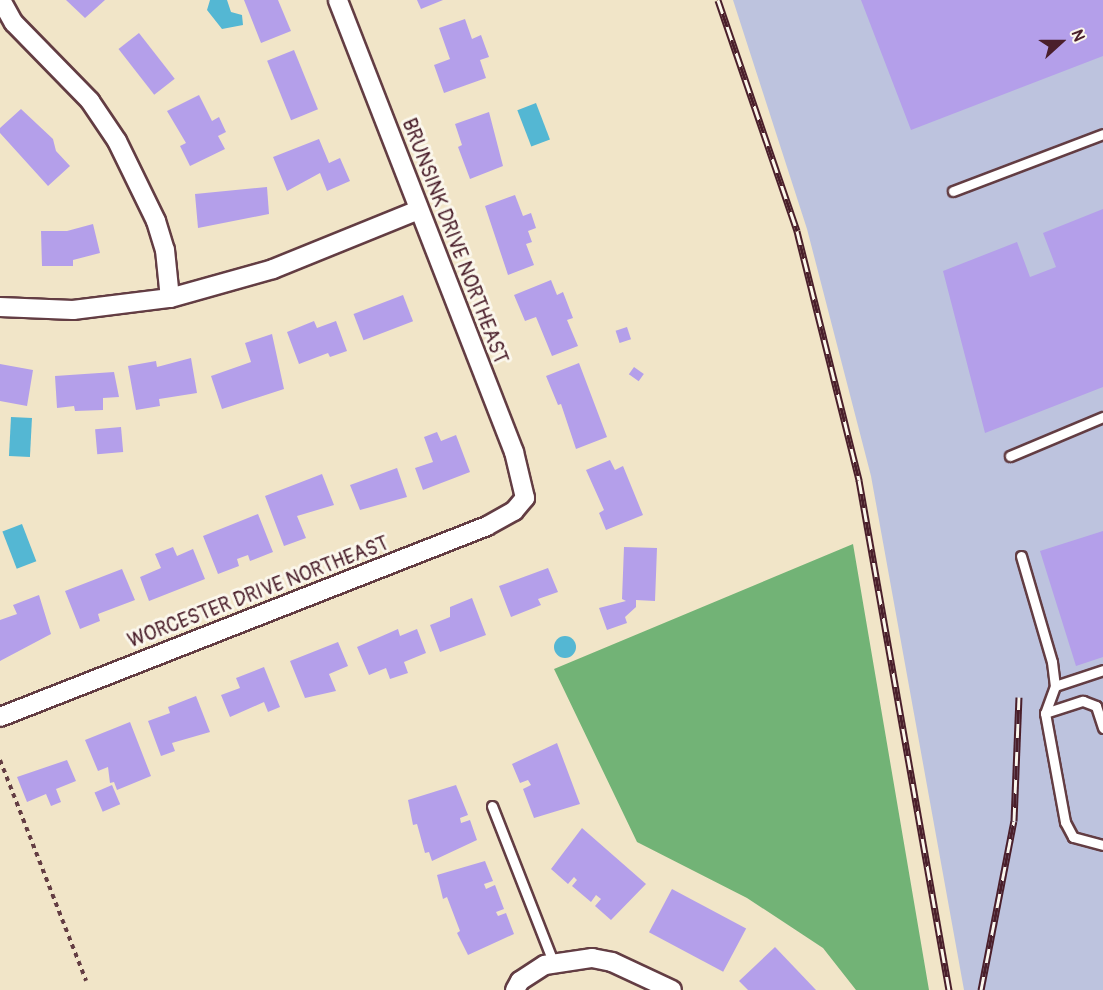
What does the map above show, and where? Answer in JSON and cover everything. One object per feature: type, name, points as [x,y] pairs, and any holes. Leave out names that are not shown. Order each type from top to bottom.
[{"type":"street","points":[[1,0],[14,23],[90,101],[117,141],[156,221],[165,250],[170,298]]},
{"type":"street","name":"BRUNSINK DRIVE NORTHEAST","points":[[338,0],[514,452],[525,498]]},
{"type":"street","points":[[0,307],[73,310],[170,298],[273,269],[418,210]]},
{"type":"street","name":"WORCESTER DRIVE NORTHEAST","points":[[0,717],[488,526],[514,511],[525,498]]},
{"type":"street","points":[[515,990],[533,970],[553,962],[592,958],[612,962],[672,990]]},
{"type":"lane","points":[[953,191],[1103,134]]},
{"type":"lane","points":[[1010,456],[1103,417]]},
{"type":"lane","points":[[1021,556],[1047,639],[1055,686],[1045,713],[1069,830],[1073,837],[1103,845]]},
{"type":"lane","points":[[1055,686],[1103,670]]},
{"type":"lane","points":[[1045,713],[1083,700],[1096,706],[1103,728]]},
{"type":"lane","points":[[492,806],[553,962]]},
{"type":"path","points":[[0,760],[86,981]]},
{"type":"shaded area","points":[[733,0],[1103,0],[1103,990],[964,990],[871,476],[807,229]]},
{"type":"green space","points":[[853,544],[929,990],[856,990],[823,948],[747,898],[637,842],[554,669]]},
{"type":"water","points":[[210,0],[227,0],[231,12],[242,15],[243,25],[222,29],[207,10]]},
{"type":"water","points":[[536,103],[550,139],[531,147],[517,110]]},
{"type":"water","points":[[11,417],[32,418],[30,457],[9,456]]},
{"type":"water","points":[[22,524],[36,561],[17,569],[2,532]]},
{"type":"water","points":[[565,636],[573,639],[576,647],[573,655],[565,658],[557,655],[554,647],[557,639]]},
{"type":"building","points":[[66,0],[105,0],[85,18]]},
{"type":"building","points":[[244,0],[278,0],[291,31],[261,43]]},
{"type":"building","points":[[417,0],[443,0],[421,9]]},
{"type":"building","points":[[861,0],[1103,0],[1103,56],[911,130]]},
{"type":"building","points":[[465,19],[472,39],[481,35],[489,57],[480,60],[486,78],[444,93],[434,65],[450,59],[439,28]]},
{"type":"building","points":[[139,33],[175,79],[154,95],[119,49]]},
{"type":"building","points":[[294,50],[318,109],[291,120],[267,61]]},
{"type":"building","points":[[199,95],[212,121],[219,117],[226,132],[218,136],[225,149],[190,166],[180,146],[186,143],[167,111]]},
{"type":"building","points":[[21,109],[53,139],[56,151],[70,166],[48,186],[0,133],[0,128]]},
{"type":"building","points":[[489,112],[503,166],[470,179],[458,147],[462,145],[455,124]]},
{"type":"building","points":[[319,139],[329,163],[340,158],[350,181],[327,191],[320,173],[287,191],[273,157]]},
{"type":"building","points":[[267,187],[269,214],[198,228],[195,194]]},
{"type":"building","points":[[515,195],[523,216],[531,213],[536,228],[528,231],[532,242],[526,244],[534,265],[508,275],[485,206]]},
{"type":"building","points":[[1103,209],[1103,387],[985,433],[943,271],[1017,242],[1030,277],[1056,267],[1043,233]]},
{"type":"building","points":[[93,224],[100,253],[73,260],[73,266],[42,266],[41,231],[67,231]]},
{"type":"building","points":[[551,280],[557,295],[563,292],[573,318],[567,320],[578,346],[552,356],[536,317],[525,321],[514,295]]},
{"type":"building","points":[[403,295],[413,321],[364,340],[354,314]]},
{"type":"building","points":[[314,321],[317,328],[336,321],[347,351],[330,357],[328,353],[299,364],[287,332]]},
{"type":"building","points":[[627,327],[631,339],[620,343],[616,331]]},
{"type":"building","points":[[272,334],[284,389],[222,409],[211,376],[251,362],[245,343]]},
{"type":"building","points":[[191,358],[197,393],[159,399],[160,406],[136,410],[128,366],[156,361],[157,367]]},
{"type":"building","points":[[579,363],[607,437],[576,449],[561,404],[558,405],[546,376]]},
{"type":"building","points":[[0,364],[33,370],[27,406],[0,401]]},
{"type":"building","points":[[634,367],[644,374],[639,381],[629,374]]},
{"type":"building","points":[[114,372],[119,397],[103,398],[103,410],[75,411],[74,406],[57,408],[55,376]]},
{"type":"building","points":[[121,427],[123,452],[97,454],[95,429]]},
{"type":"building","points":[[437,432],[441,441],[456,435],[470,472],[423,490],[415,468],[433,462],[424,437]]},
{"type":"building","points":[[610,460],[615,470],[623,466],[643,515],[606,530],[599,513],[604,510],[586,470]]},
{"type":"building","points":[[397,468],[407,497],[360,510],[350,485]]},
{"type":"building","points":[[322,474],[334,505],[297,516],[306,538],[284,546],[265,496]]},
{"type":"building","points":[[258,514],[273,552],[250,561],[248,555],[237,559],[239,566],[218,574],[203,536]]},
{"type":"building","points":[[1103,531],[1103,657],[1076,666],[1040,551]]},
{"type":"building","points":[[173,547],[177,556],[193,549],[205,579],[149,601],[140,577],[161,568],[155,554]]},
{"type":"building","points":[[624,547],[657,548],[655,601],[636,600],[636,607],[625,617],[627,623],[607,630],[599,608],[626,601],[622,599]]},
{"type":"building","points":[[548,568],[558,592],[538,599],[541,605],[511,617],[499,586]]},
{"type":"building","points":[[122,569],[135,600],[98,614],[100,621],[80,629],[65,591]]},
{"type":"building","points":[[39,595],[51,634],[0,661],[0,620],[17,614],[13,605]]},
{"type":"building","points":[[472,598],[486,635],[440,652],[430,625],[450,617],[450,607]]},
{"type":"building","points":[[398,629],[400,636],[417,629],[426,653],[404,662],[408,673],[390,679],[386,668],[369,675],[357,647]]},
{"type":"building","points":[[338,642],[348,666],[329,674],[336,691],[305,698],[290,661]]},
{"type":"building","points":[[264,667],[280,707],[268,712],[264,702],[230,717],[221,695],[240,688],[236,678]]},
{"type":"building","points":[[196,696],[210,732],[172,743],[175,751],[161,756],[148,721],[170,713],[168,707]]},
{"type":"building","points":[[130,722],[151,776],[117,790],[114,782],[110,783],[108,767],[98,771],[85,740]]},
{"type":"building","points":[[557,743],[580,804],[534,818],[523,789],[531,785],[528,780],[520,783],[512,764]]},
{"type":"building","points":[[67,760],[76,781],[56,789],[61,802],[51,806],[46,794],[27,802],[17,777]]},
{"type":"building","points":[[112,785],[120,804],[103,812],[95,792]]},
{"type":"building","points":[[456,785],[468,815],[460,818],[461,823],[470,820],[477,840],[432,861],[429,852],[425,853],[417,824],[413,825],[408,800]]},
{"type":"building","points":[[582,828],[646,884],[611,920],[595,906],[601,899],[596,895],[591,902],[572,886],[577,880],[574,877],[568,884],[551,869]]},
{"type":"building","points":[[485,861],[493,881],[484,884],[486,889],[495,885],[504,909],[496,912],[498,916],[506,913],[514,934],[468,955],[457,933],[460,931],[447,897],[443,899],[437,875]]},
{"type":"building","points":[[672,889],[746,928],[723,972],[649,932]]},
{"type":"building","points":[[775,947],[816,990],[748,990],[739,981]]},
{"type":"railway","points":[[718,0],[797,231],[859,480],[949,990]]},
{"type":"railway","points":[[981,990],[1014,821],[1019,697]]}]
